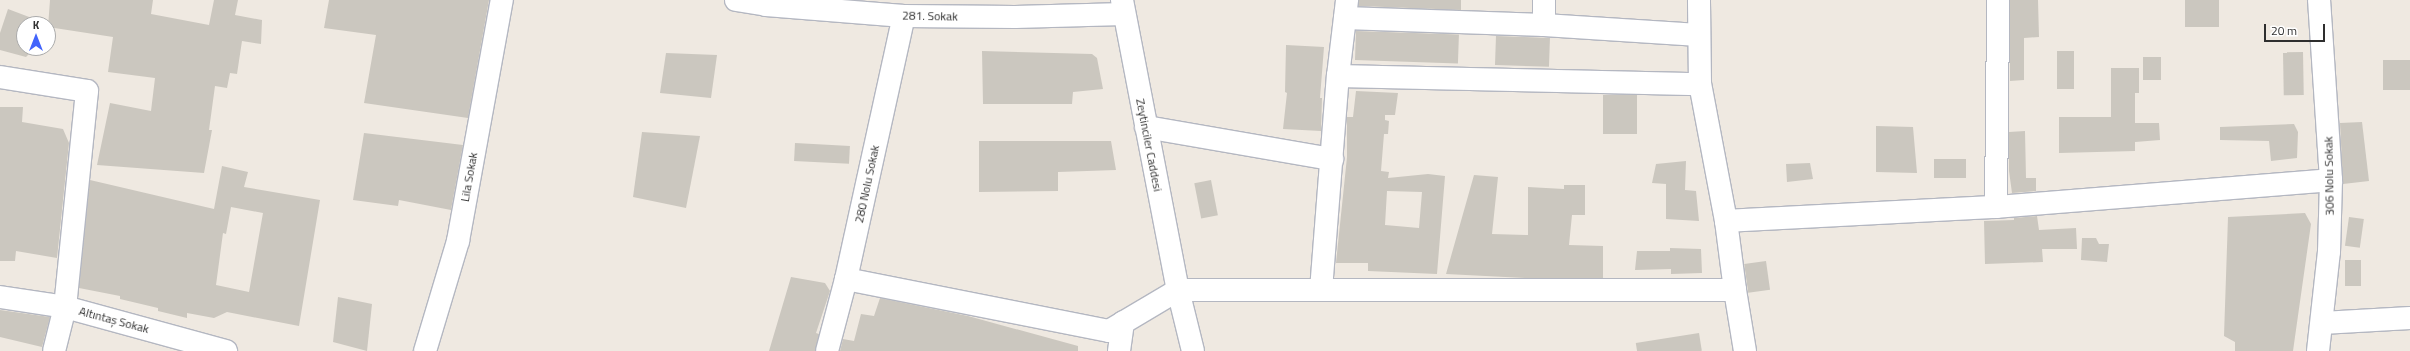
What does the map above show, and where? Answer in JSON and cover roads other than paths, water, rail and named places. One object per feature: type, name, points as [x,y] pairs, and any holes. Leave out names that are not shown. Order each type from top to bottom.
[{"type":"street","name":"Lila Sokak","points":[[425,351],[458,241],[502,0]]},
{"type":"street","name":"281. Sokak","points":[[736,0],[1016,17],[1123,7]]},
{"type":"street","points":[[1544,0],[1544,25]]},
{"type":"street","points":[[1699,0],[1700,84],[1726,221],[1745,351]]},
{"type":"street","points":[[1996,207],[1998,0]]},
{"type":"street","name":"306 Nolu Sokak","points":[[2318,351],[2329,252],[2331,180],[2319,0]]},
{"type":"street","name":"Zeytinciler Caddesi","points":[[1123,7],[1178,290],[1193,351]]},
{"type":"street","points":[[1321,290],[1338,76],[1346,9],[1544,25],[1699,34]]},
{"type":"street","name":"280 Nolu Sokak","points":[[827,351],[915,11]]},
{"type":"street","points":[[1338,76],[1700,84]]},
{"type":"street","points":[[0,77],[87,91],[65,307],[54,351]]},
{"type":"street","points":[[1146,127],[1332,159]]},
{"type":"street","points":[[1726,221],[1996,207],[2331,180]]},
{"type":"street","points":[[846,279],[1108,331],[1178,290],[1735,290]]},
{"type":"street","name":"Altıntaş Sokak","points":[[0,297],[65,307],[226,351]]},
{"type":"street","points":[[2322,323],[2410,318]]},
{"type":"street","points":[[1119,351],[1123,322]]}]
